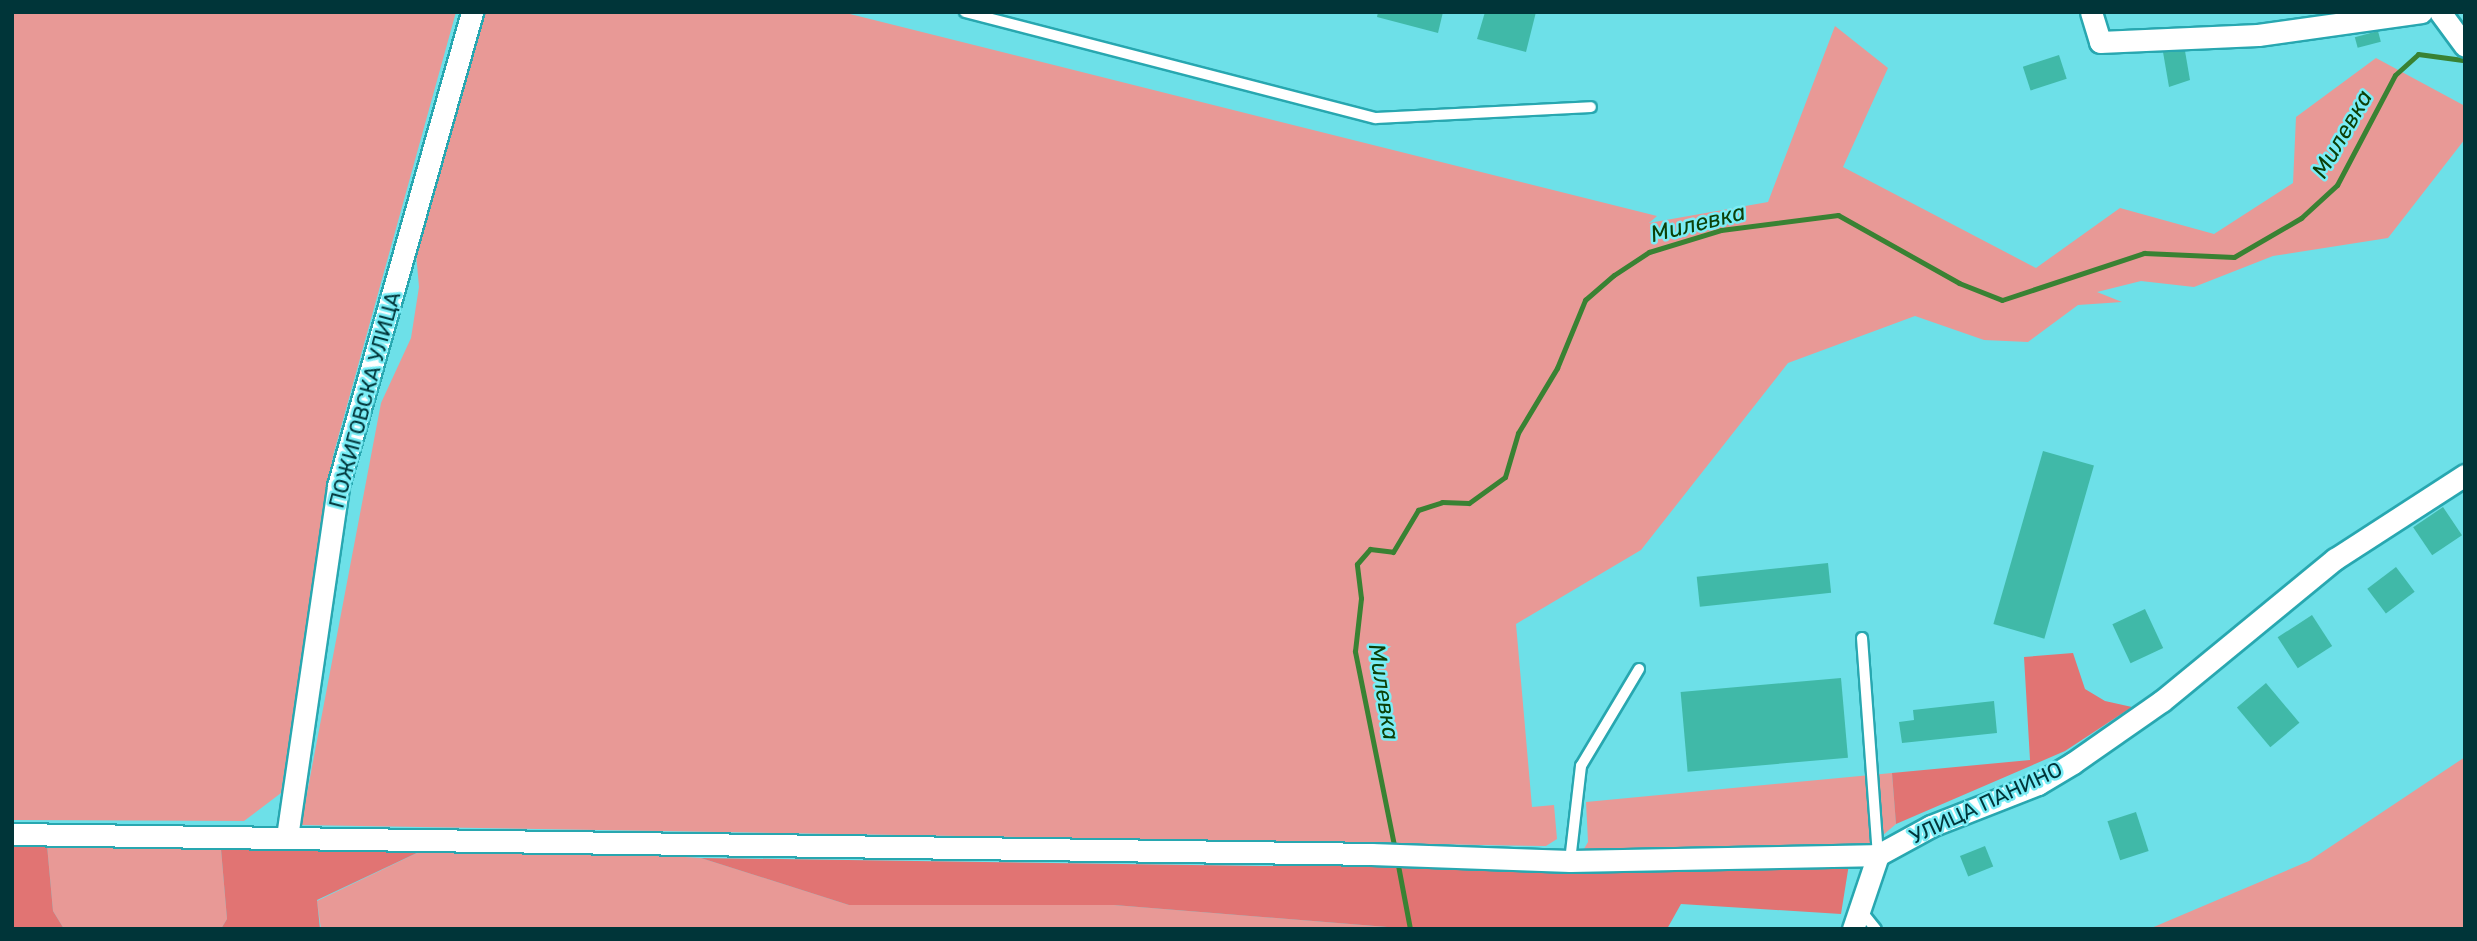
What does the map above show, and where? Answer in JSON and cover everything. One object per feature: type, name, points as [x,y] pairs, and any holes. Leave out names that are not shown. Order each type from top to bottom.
[{"type":"street","name":"ПОЖИГОВСКА УЛИЦА","points":[[287,837],[338,486],[472,12]]},
{"type":"street","points":[[2091,12],[2100,42],[2258,36],[2421,12]]},
{"type":"street","points":[[2440,12],[2465,46]]},
{"type":"street","name":"УЛИЦА ПАНИНО","points":[[12,834],[1371,854],[1415,859],[1570,861],[1878,855],[1931,827],[2038,784],[2073,762],[2162,701],[2335,559],[2465,475]]},
{"type":"street","points":[[1857,920],[1878,855]]},
{"type":"lane","points":[[965,12],[1376,118],[1591,107]]},
{"type":"lane","points":[[1862,638],[1878,855]]},
{"type":"lane","points":[[1570,861],[1581,766],[1639,669]]},
{"type":"lane","points":[[1857,920],[1876,929]]},
{"type":"shaded area","points":[[12,12],[456,12],[333,456],[281,793],[244,821],[12,820]]},
{"type":"shaded area","points":[[483,12],[842,12],[1657,216],[1649,223],[1768,202],[1835,26],[1888,68],[1843,167],[2036,268],[2120,208],[2214,234],[2293,183],[2296,117],[2376,58],[2465,106],[2465,139],[2388,238],[2273,256],[2194,287],[2141,281],[2097,292],[2122,302],[2078,305],[2028,342],[1984,340],[1915,316],[1788,363],[1641,550],[1516,624],[1532,807],[1554,805],[1557,839],[1546,846],[301,825],[381,403],[411,338],[419,287],[415,242]]},
{"type":"shaded area","points":[[2073,653],[2085,689],[2105,701],[2132,707],[2065,751],[1896,824],[1892,773],[2030,760],[2024,657]]},
{"type":"shaded area","points":[[2465,757],[2465,929],[2149,929],[2309,861]]},
{"type":"shaded area","points":[[1892,773],[1896,824],[1849,864],[1574,866],[1588,842],[1586,802]]},
{"type":"shaded area","points":[[440,842],[701,858],[849,905],[1114,905],[1412,929],[321,929],[317,901]]},
{"type":"shaded area","points":[[440,842],[317,900],[320,929],[221,929],[227,919],[221,849]]},
{"type":"shaded area","points":[[12,845],[47,845],[53,911],[64,929],[12,929]]},
{"type":"shaded area","points":[[47,845],[221,849],[227,919],[221,929],[64,929],[53,911]]},
{"type":"shaded area","points":[[701,858],[1261,866],[1849,864],[1841,914],[1681,904],[1667,929],[1412,929],[1114,905],[849,905]]},
{"type":"building","points":[[1378,12],[1443,12],[1438,33],[1377,17]]},
{"type":"building","points":[[1485,12],[1536,12],[1526,52],[1477,39]]},
{"type":"building","points":[[2378,31],[2381,42],[2358,48],[2355,37]]},
{"type":"building","points":[[2185,51],[2190,80],[2169,87],[2163,52]]},
{"type":"building","points":[[2059,55],[2067,79],[2031,91],[2023,67]]},
{"type":"building","points":[[2043,451],[2094,466],[2044,639],[1993,624]]},
{"type":"building","points":[[2443,507],[2462,535],[2432,555],[2413,527]]},
{"type":"building","points":[[1828,563],[1831,593],[1700,607],[1697,577]]},
{"type":"building","points":[[2396,567],[2415,592],[2386,613],[2367,589]]},
{"type":"building","points":[[2145,609],[2163,648],[2131,663],[2112,624]]},
{"type":"building","points":[[2312,615],[2332,646],[2298,668],[2278,637]]},
{"type":"building","points":[[1841,678],[1848,758],[1688,772],[1681,692]]},
{"type":"building","points":[[2266,683],[2299,723],[2270,747],[2237,707]]},
{"type":"building","points":[[1994,701],[1997,733],[1902,743],[1899,722],[1914,720],[1913,710]]},
{"type":"building","points":[[2136,812],[2149,851],[2120,860],[2107,821]]},
{"type":"building","points":[[1985,846],[1993,866],[1968,877],[1960,856]]},
{"type":"waterway","name":"Милевка","points":[[1395,850],[1355,651],[1361,598],[1357,564],[1370,549],[1393,552],[1418,510],[1442,502],[1469,503],[1505,477],[1518,433],[1557,368],[1585,300],[1614,275],[1649,252],[1721,230],[1838,215],[1959,283],[2002,300],[2144,253],[2234,257],[2301,218],[2337,185],[2395,75],[2418,54],[2463,60]]},
{"type":"waterway","name":"Милевка","points":[[1397,860],[1410,929]]}]
